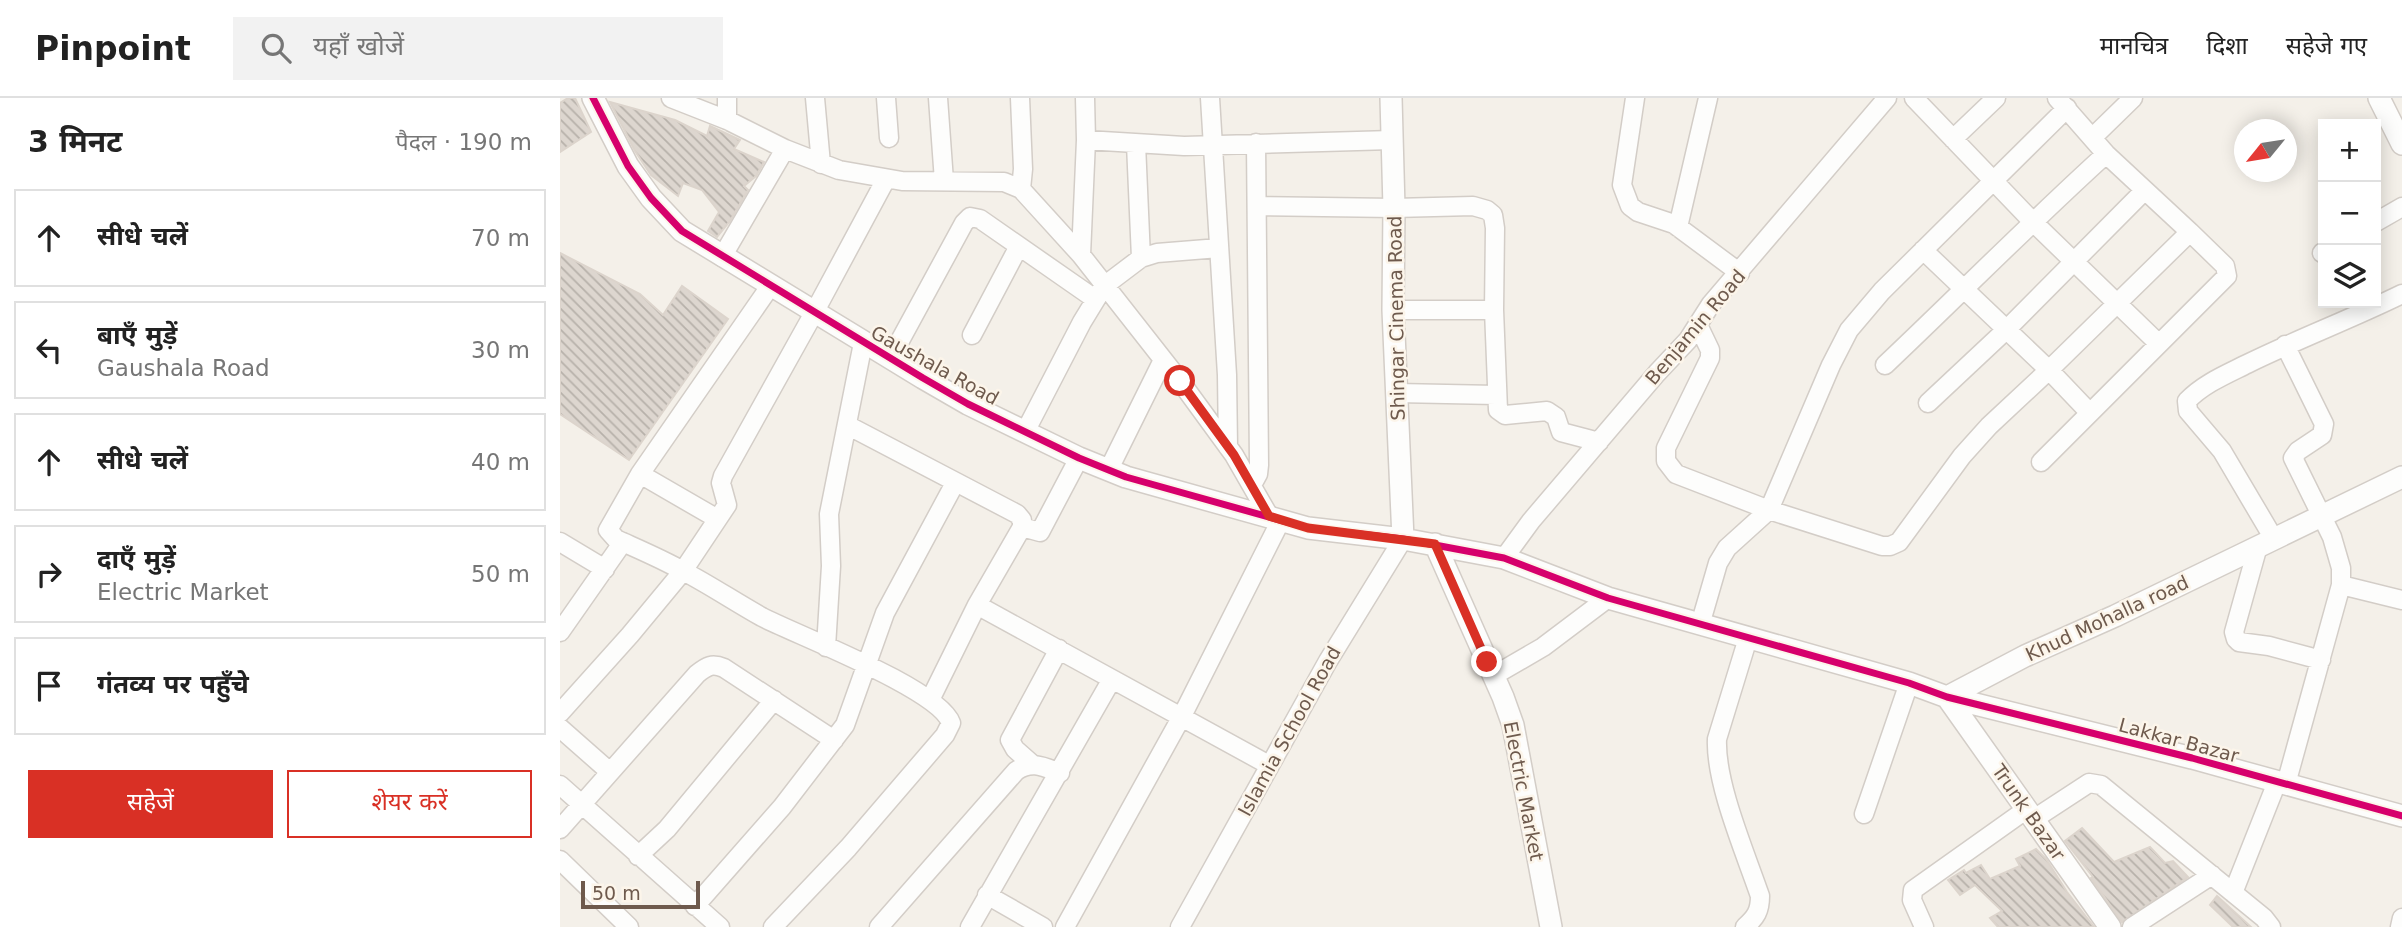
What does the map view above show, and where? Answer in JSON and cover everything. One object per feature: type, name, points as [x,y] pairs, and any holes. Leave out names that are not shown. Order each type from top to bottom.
[{"type":"street","name":"Gaushala Road","points":[[593,98],[628,166],[651,198],[682,231],[863,343],[968,404],[1079,458],[1126,477],[1308,528],[1403,539],[1504,558],[1608,598],[1909,684]]},
{"type":"street","points":[[671,98],[839,170],[886,179],[927,182],[1004,182],[1021,189],[1081,255],[1100,292],[1163,360],[1275,518],[1182,716],[1065,927]]},
{"type":"street","points":[[727,98],[727,120]]},
{"type":"street","points":[[815,98],[821,164]]},
{"type":"street","points":[[886,98],[889,138]]},
{"type":"street","points":[[938,98],[944,181]]},
{"type":"street","points":[[1020,98],[1021,189]]},
{"type":"street","points":[[1081,255],[1085,98]]},
{"type":"street","points":[[1210,98],[1227,374],[1227,447]]},
{"type":"street","name":"Shingar Cinema Road","points":[[1391,98],[1396,393],[1403,539]]},
{"type":"street","points":[[1635,98],[1622,185],[1630,206],[1638,212],[1678,227],[1740,273]]},
{"type":"street","points":[[1678,227],[1708,98]]},
{"type":"street","name":"Benjamin Road","points":[[1504,558],[1531,522],[1688,340],[1711,304],[1887,98]]},
{"type":"street","points":[[1913,98],[2032,221],[2158,343]]},
{"type":"street","points":[[1953,139],[1996,98]]},
{"type":"street","points":[[2092,138],[2133,98]]},
{"type":"street","points":[[2379,98],[2400,136]]},
{"type":"street","points":[[1700,625],[1714,570],[1722,554],[1769,510],[1830,365],[1849,330],[1923,250],[1995,180],[2062,103],[2106,154],[2225,266],[2227,276],[2041,462]]},
{"type":"street","points":[[1086,140],[1212,146],[1392,141]]},
{"type":"street","points":[[1252,485],[1259,465],[1256,143]]},
{"type":"street","points":[[1136,144],[1141,258]]},
{"type":"street","points":[[722,257],[785,149]]},
{"type":"street","points":[[1885,365],[2032,221],[2106,154]]},
{"type":"street","points":[[560,713],[683,571],[727,505],[721,483],[723,476],[886,179]]},
{"type":"street","points":[[1928,403],[2007,329],[2144,191]]},
{"type":"street","points":[[1257,206],[1473,206],[1487,210],[1493,215],[1495,228],[1497,407],[1504,415],[1548,411],[1556,417],[1561,432],[1599,442]]},
{"type":"street","points":[[2381,219],[2402,207]]},
{"type":"street","points":[[890,359],[967,219],[979,219],[1019,246],[1100,292]]},
{"type":"street","points":[[1698,325],[1710,350],[1710,358],[1665,449],[1666,461],[1676,474],[1769,510],[1882,545],[1895,544],[1974,443],[2190,232]]},
{"type":"street","points":[[972,335],[1019,246]]},
{"type":"street","points":[[1025,432],[1100,292],[1141,258],[1157,253],[1219,247]]},
{"type":"street","points":[[1923,250],[2007,329],[2089,412]]},
{"type":"street","points":[[771,285],[640,474],[608,526],[610,534],[683,571],[764,618],[867,664],[930,700],[948,715],[951,723],[945,735],[848,848],[773,927]]},
{"type":"street","points":[[2321,660],[2277,647],[2239,642],[2236,639],[2234,632],[2266,542],[2222,452],[2188,411],[2186,403],[2189,398],[2222,376],[2402,294]]},
{"type":"street","points":[[1394,310],[1494,310]]},
{"type":"street","points":[[826,647],[831,566],[829,514],[863,343]]},
{"type":"street","points":[[2233,892],[2281,783],[2321,660],[2341,585],[2339,559],[2293,458],[2298,451],[2322,435],[2324,424],[2285,345]]},
{"type":"street","points":[[1109,469],[1163,360]]},
{"type":"street","points":[[1396,393],[1496,395]]},
{"type":"street","points":[[847,425],[1017,514],[1023,520],[1022,527],[977,605],[930,700]]},
{"type":"street","points":[[1022,527],[1040,532],[1079,458]]},
{"type":"street","points":[[640,474],[716,518]]},
{"type":"street","name":"Khud Mohalla road","points":[[1947,697],[2025,656],[2115,616],[2402,477]]},
{"type":"street","points":[[695,906],[782,807],[851,714],[885,614],[955,483]]},
{"type":"street","name":"Islamia School Road","points":[[1180,927],[1328,661],[1403,539]]},
{"type":"street","points":[[560,542],[605,569]]},
{"type":"street","points":[[560,632],[624,542]]},
{"type":"street","name":"Electric Market","points":[[1435,544],[1513,725],[1551,927]]},
{"type":"street","points":[[2341,585],[2402,600]]},
{"type":"street","points":[[1493,676],[1543,647],[1608,598]]},
{"type":"street","points":[[977,605],[1269,765]]},
{"type":"street","points":[[1745,927],[1760,909],[1759,896],[1722,777],[1717,739],[1748,638]]},
{"type":"street","points":[[1059,649],[1012,733],[1011,745],[1032,764],[1060,773]]},
{"type":"street","points":[[560,829],[707,665],[724,668],[834,740]]},
{"type":"street","points":[[970,927],[1112,678]]},
{"type":"street","points":[[1864,814],[1909,684],[1947,697]]},
{"type":"street","name":"Lakkar Bazar","points":[[1947,697],[2402,816]]},
{"type":"street","name":"Trunk Bazar","points":[[1947,697],[2110,927]]},
{"type":"street","points":[[638,856],[667,830],[774,700]]},
{"type":"street","points":[[560,728],[610,772]]},
{"type":"street","points":[[879,927],[1010,777],[1023,766],[1032,764]]},
{"type":"street","points":[[1924,927],[1912,900],[1913,890],[2031,814],[2090,783],[2101,785],[2233,892],[2271,927]]},
{"type":"street","points":[[560,785],[720,927]]},
{"type":"street","points":[[560,860],[629,927]]},
{"type":"street","points":[[2132,927],[2212,875]]},
{"type":"street","points":[[987,895],[1043,927]]},
{"type":"street","points":[[2400,927],[2402,918]]},
{"type":"building","points":[[568,98],[575,98],[591,132],[560,152],[560,103]]},
{"type":"building","points":[[610,102],[675,120],[707,136],[710,126],[740,140],[734,149],[764,162],[756,176],[744,186],[748,190],[717,237],[708,231],[719,212],[702,190],[683,183],[678,196],[651,175],[635,151]]},
{"type":"building","points":[[560,253],[640,294],[663,315],[682,286],[728,319],[629,460],[560,414]]},
{"type":"building","points":[[2082,828],[2114,862],[2150,847],[2165,863],[2173,861],[2188,877],[2122,922],[2091,878],[2093,877],[2065,841]]},
{"type":"building","points":[[2036,849],[2094,927],[1998,927],[1990,918],[2002,911],[1975,885],[1960,895],[1948,880],[1964,870],[1966,873],[1981,865],[1990,879],[2020,866],[2016,859]]},
{"type":"building","points":[[2217,896],[2251,927],[2233,927],[2210,905]]},
{"type":"cycle path","points":[[593,98],[628,166],[651,198],[682,231],[968,404],[1079,458],[1126,477],[1308,528],[1403,539],[1504,558],[1608,598],[1909,683],[1947,697],[2192,758],[2402,816]]},
{"type":"route","points":[[1180,381],[1234,455],[1269,516],[1308,528],[1435,544],[1487,662]]}]
